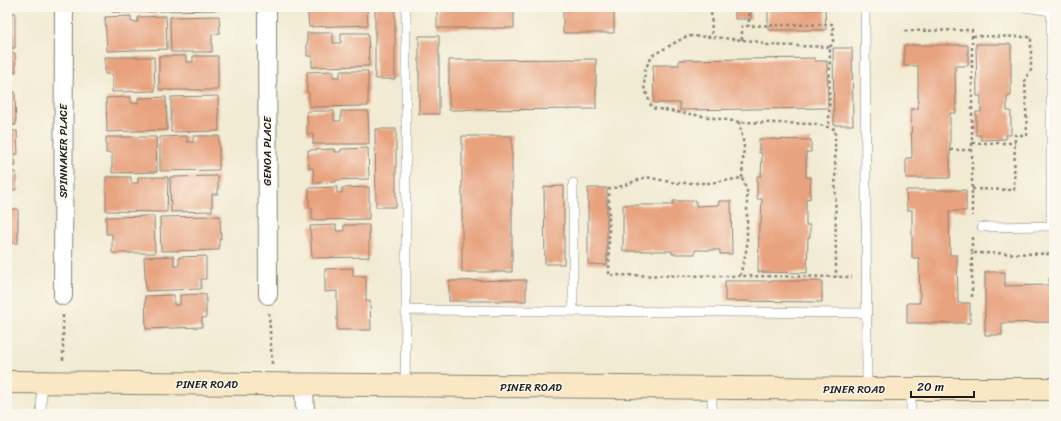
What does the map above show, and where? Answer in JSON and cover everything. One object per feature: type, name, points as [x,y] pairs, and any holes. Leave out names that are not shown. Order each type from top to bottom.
[{"type":"main road","name":"PINER ROAD","points":[[7,382],[405,386],[1054,389]]},
{"type":"street","name":"SPINNAKER PLACE","points":[[63,296],[64,7]]},
{"type":"street","name":"GENOA PLACE","points":[[267,7],[268,295]]},
{"type":"street","points":[[304,385],[304,414]]},
{"type":"lane","points":[[405,386],[406,7]]},
{"type":"lane","points":[[865,7],[867,389]]},
{"type":"lane","points":[[982,227],[1053,226],[1052,10],[1025,7]]},
{"type":"lane","points":[[573,183],[573,311]]},
{"type":"lane","points":[[406,310],[866,313]]},
{"type":"lane","points":[[42,382],[42,414]]},
{"type":"lane","points":[[712,388],[712,414]]},
{"type":"lane","points":[[911,389],[911,414]]},
{"type":"path","points":[[711,7],[712,37]]},
{"type":"path","points":[[749,7],[749,26]]},
{"type":"path","points":[[742,40],[742,26],[833,24],[833,43],[830,47],[829,127]]},
{"type":"path","points":[[906,31],[972,30],[972,297]]},
{"type":"path","points":[[830,47],[766,45],[755,41],[687,36],[653,55],[645,69],[644,88],[652,108],[739,122],[816,124],[835,129],[836,277]]},
{"type":"path","points":[[972,36],[1031,37],[1031,70],[1025,79],[1027,135],[1014,135],[1014,190],[972,189]]},
{"type":"path","points":[[739,122],[744,145],[742,178],[747,191],[747,247],[740,276]]},
{"type":"path","points":[[972,143],[1014,143]]},
{"type":"path","points":[[950,150],[972,150]]},
{"type":"path","points":[[742,178],[710,183],[676,183],[646,177],[609,189],[608,276],[866,278]]},
{"type":"path","points":[[972,227],[982,227]]},
{"type":"path","points":[[972,252],[1054,254]]},
{"type":"path","points":[[268,295],[273,385]]},
{"type":"path","points":[[63,296],[64,383]]},
{"type":"building","points":[[112,7],[155,7],[156,12],[112,12]]},
{"type":"building","points":[[159,7],[219,7],[219,10],[159,11]]},
{"type":"building","points":[[307,7],[367,7],[368,25],[309,27]]},
{"type":"building","points":[[375,7],[395,7],[395,79],[375,79]]},
{"type":"building","points":[[437,7],[514,7],[514,28],[437,28]]},
{"type":"building","points":[[563,7],[614,7],[614,33],[563,33]]},
{"type":"building","points":[[735,7],[751,7],[751,19],[735,19]]},
{"type":"building","points":[[825,9],[826,30],[768,30],[768,10]]},
{"type":"building","points":[[7,13],[15,13],[15,48],[7,48]]},
{"type":"building","points":[[131,16],[131,22],[138,22],[138,17],[166,16],[167,49],[107,51],[105,17]]},
{"type":"building","points":[[219,16],[220,33],[212,34],[212,52],[171,52],[170,17]]},
{"type":"building","points":[[307,33],[333,33],[333,43],[341,43],[341,33],[368,33],[369,66],[312,67],[312,56],[307,56]]},
{"type":"building","points":[[419,36],[439,36],[439,114],[419,114]]},
{"type":"building","points":[[976,44],[1011,44],[1011,96],[1007,96],[1007,111],[1011,111],[1011,135],[1006,135],[1006,139],[981,140],[981,135],[976,135],[976,112],[981,112],[981,96],[977,96]]},
{"type":"building","points":[[904,45],[968,45],[968,66],[955,66],[956,113],[950,113],[950,178],[906,178],[906,158],[912,158],[911,109],[918,109],[918,66],[904,66]]},
{"type":"building","points":[[833,48],[852,48],[853,125],[834,125]]},
{"type":"building","points":[[7,53],[15,53],[16,72],[10,72],[10,87],[7,87]]},
{"type":"building","points":[[159,56],[186,56],[186,62],[193,62],[193,56],[218,56],[218,90],[159,90]]},
{"type":"building","points":[[105,57],[154,57],[155,91],[112,92],[112,74],[105,74]]},
{"type":"building","points":[[815,58],[815,61],[827,61],[828,108],[680,110],[680,103],[654,103],[653,65],[679,65],[679,60]]},
{"type":"building","points":[[596,59],[596,109],[449,110],[449,60]]},
{"type":"building","points":[[333,71],[333,77],[340,77],[340,71],[368,71],[368,106],[309,107],[307,72]]},
{"type":"building","points":[[7,92],[15,92],[16,125],[7,125]]},
{"type":"building","points":[[218,96],[219,131],[171,132],[171,97]]},
{"type":"building","points":[[131,97],[131,103],[138,103],[138,98],[166,97],[167,130],[107,132],[106,98]]},
{"type":"building","points":[[307,111],[334,111],[334,121],[341,121],[341,111],[368,111],[369,144],[313,144],[313,134],[307,134]]},
{"type":"building","points":[[375,129],[396,129],[396,207],[376,207]]},
{"type":"building","points":[[7,131],[17,131],[18,154],[15,154],[16,166],[7,166]]},
{"type":"building","points":[[187,136],[187,142],[193,142],[193,136],[219,136],[219,170],[160,171],[160,137]]},
{"type":"building","points":[[462,136],[512,136],[512,272],[462,272]]},
{"type":"building","points":[[106,137],[156,137],[157,172],[112,173],[112,153],[106,153]]},
{"type":"building","points":[[759,139],[811,140],[811,152],[806,152],[806,177],[811,177],[810,199],[806,198],[806,225],[810,225],[810,237],[808,237],[807,273],[758,272],[759,224],[761,224],[762,199],[757,199],[757,176],[761,176],[762,153],[759,153]]},
{"type":"building","points":[[368,148],[369,179],[336,180],[336,182],[314,183],[313,168],[309,168],[308,150],[334,149],[334,152],[341,152],[341,149]]},
{"type":"building","points":[[7,172],[16,172],[16,190],[10,190],[10,205],[7,205]]},
{"type":"building","points":[[218,176],[218,194],[212,194],[212,211],[171,212],[170,177]]},
{"type":"building","points":[[106,177],[131,177],[131,183],[138,183],[138,177],[168,177],[167,212],[106,211]]},
{"type":"building","points":[[564,186],[564,264],[545,264],[544,187]]},
{"type":"building","points":[[337,187],[337,193],[342,193],[342,188],[369,187],[369,219],[312,220],[312,208],[309,208],[309,188]]},
{"type":"building","points":[[588,188],[607,188],[607,265],[588,264]]},
{"type":"building","points":[[906,190],[966,190],[966,211],[949,211],[950,255],[957,255],[958,303],[970,303],[970,323],[907,323],[907,303],[920,303],[919,258],[912,258],[912,210],[907,210]]},
{"type":"building","points":[[673,201],[696,201],[696,206],[719,205],[719,201],[731,201],[732,254],[720,254],[720,250],[695,250],[695,254],[672,254],[672,251],[623,251],[623,205],[673,205]]},
{"type":"building","points":[[7,209],[18,209],[18,243],[7,243]]},
{"type":"building","points":[[154,216],[155,253],[112,253],[112,234],[106,234],[106,217]]},
{"type":"building","points":[[220,216],[221,239],[219,239],[219,250],[161,251],[160,217]]},
{"type":"building","points":[[336,225],[336,231],[344,231],[344,225],[369,225],[369,257],[312,258],[310,226]]},
{"type":"building","points":[[174,256],[174,266],[179,266],[179,257],[206,256],[206,279],[201,279],[201,289],[146,291],[144,257]]},
{"type":"building","points":[[353,268],[353,276],[366,276],[366,301],[370,301],[371,330],[337,330],[337,291],[325,292],[325,269]]},
{"type":"building","points":[[985,272],[1005,272],[1005,286],[1049,285],[1049,278],[1054,278],[1054,315],[1052,315],[1052,322],[1002,323],[1002,335],[985,335]]},
{"type":"building","points":[[526,280],[526,301],[449,301],[449,281]]},
{"type":"building","points":[[725,281],[822,281],[822,302],[725,301]]},
{"type":"building","points":[[206,294],[206,317],[202,318],[202,327],[146,329],[145,296],[174,295],[174,305],[180,305],[180,295]]}]
